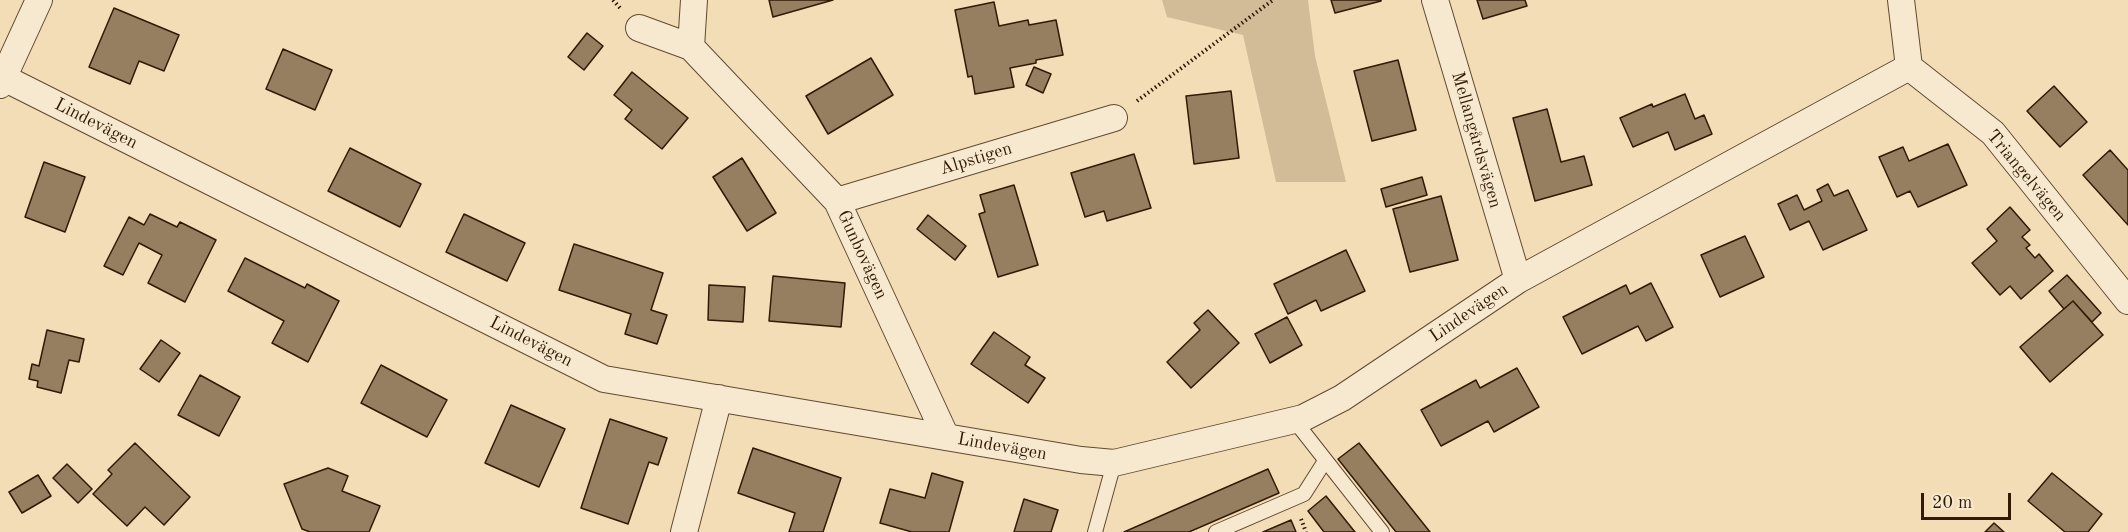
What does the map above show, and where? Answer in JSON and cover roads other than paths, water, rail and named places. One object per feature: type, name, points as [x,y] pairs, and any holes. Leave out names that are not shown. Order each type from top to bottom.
[{"type":"street","points":[[1,79],[39,0]]},
{"type":"street","points":[[691,46],[694,0]]},
{"type":"street","name":"Mellangårdsvägen","points":[[1435,0],[1518,280]]},
{"type":"street","points":[[1901,0],[1910,67]]},
{"type":"street","name":"Gunbovägen","points":[[639,28],[691,46],[837,201],[946,437]]},
{"type":"street","name":"Lindevägen","points":[[1,79],[604,379],[1081,460],[1114,463],[1303,418],[1342,398],[1518,280],[1910,67]]},
{"type":"street","name":"Triangelvägen","points":[[1910,67],[1993,133],[2128,301]]},
{"type":"street","name":"Alpstigen","points":[[837,201],[1114,118]]},
{"type":"street","points":[[684,532],[719,398]]},
{"type":"lane","points":[[1294,420],[1382,532]]},
{"type":"lane","points":[[1216,532],[1304,494],[1325,461]]},
{"type":"lane","points":[[1095,532],[1114,463]]}]
